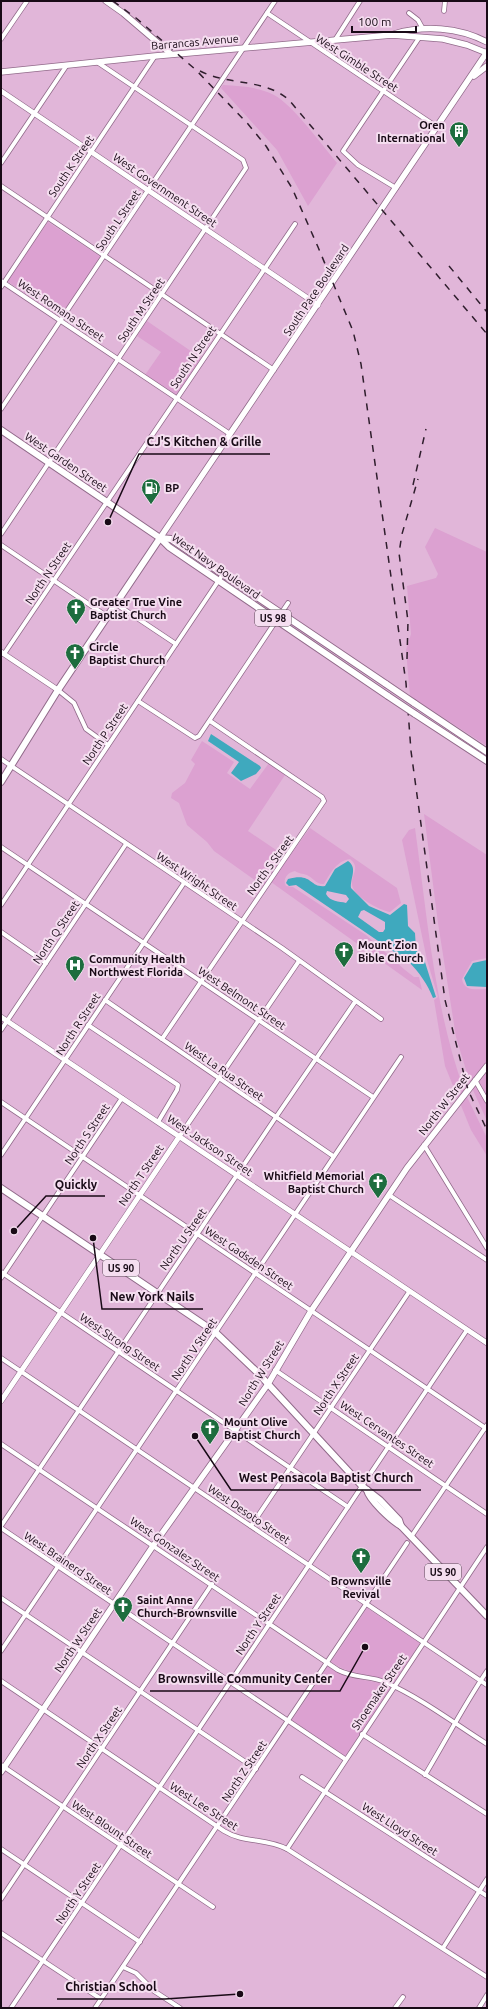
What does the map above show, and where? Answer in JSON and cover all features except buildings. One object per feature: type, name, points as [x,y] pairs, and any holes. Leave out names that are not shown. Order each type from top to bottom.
[{"type":"main road","points":[[106,1],[123,12],[171,54]]},
{"type":"main road","name":"Barrancas Avenue","points":[[1,72],[171,54],[335,41],[392,35],[423,29],[450,30],[474,36],[487,42]]},
{"type":"main road","name":"Barrancas Avenue","points":[[392,35],[454,41],[487,53]]},
{"type":"main road","name":"South Pace Boulevard","points":[[160,538],[487,53]]},
{"type":"main road","points":[[469,80],[487,66]]},
{"type":"main road","name":"West Garden Street","points":[[1,430],[160,538]]},
{"type":"main road","points":[[1,782],[58,690],[160,538]]},
{"type":"main road","name":"West Navy Boulevard","points":[[160,538],[171,539],[487,752]]},
{"type":"main road","name":"West Navy Boulevard","points":[[160,538],[169,547],[218,581],[487,761]]},
{"type":"main road","name":"North W Street","points":[[2,1768],[44,1710],[114,1604],[194,1488],[268,1384],[311,1311],[389,1195],[424,1146],[487,1066]]},
{"type":"main road","name":"US 90","points":[[1,1188],[158,1292],[215,1332],[268,1384],[365,1488],[368,1495],[376,1504],[395,1523],[401,1526],[409,1540],[487,1616]]},
{"type":"street","points":[[1,39],[27,1]]},
{"type":"street","name":"South L Street","points":[[1,409],[275,1]]},
{"type":"street","points":[[335,41],[360,1]]},
{"type":"street","points":[[444,11],[445,1]]},
{"type":"street","name":"West Gimble Street","points":[[268,13],[437,127]]},
{"type":"street","points":[[408,13],[418,20],[423,29]]},
{"type":"street","points":[[396,188],[358,165],[343,151],[419,38]]},
{"type":"street","name":"South K Street","points":[[2,283],[155,56]]},
{"type":"street","points":[[97,62],[192,126]]},
{"type":"street","points":[[1,163],[67,65]]},
{"type":"street","name":"West Government Street","points":[[1,91],[318,305]]},
{"type":"street","name":"South M Street","points":[[1,534],[245,171],[246,167],[243,160],[192,126]]},
{"type":"street","points":[[1,186],[274,370]]},
{"type":"street","name":"South N Street","points":[[107,502],[263,268],[295,224]]},
{"type":"street","name":"West Romana Street","points":[[2,283],[230,434]]},
{"type":"street","name":"North N Street","points":[[2,653],[107,502]]},
{"type":"street","points":[[1,545],[108,617]]},
{"type":"street","name":"North P Street","points":[[1,905],[223,574]]},
{"type":"street","points":[[138,700],[195,738],[210,720],[288,603]]},
{"type":"street","points":[[116,604],[176,644]]},
{"type":"street","points":[[2,653],[58,690],[74,703],[86,729],[108,745]]},
{"type":"street","name":"North S Street","points":[[162,1039],[241,921],[324,804],[322,797],[210,720]]},
{"type":"street","name":"West Wright Street","points":[[1,759],[241,921],[381,1019]]},
{"type":"street","name":"North Q Street","points":[[1,1030],[126,844]]},
{"type":"street","name":"West Belmont Street","points":[[1,847],[373,1097]]},
{"type":"street","name":"North R Street","points":[[1,1155],[184,883]]},
{"type":"street","points":[[1,932],[46,963]]},
{"type":"street","name":"North T Street","points":[[1,1401],[258,1019],[299,961]]},
{"type":"street","name":"West La Rua Street","points":[[105,1000],[333,1156]]},
{"type":"street","name":"North U Street","points":[[1,1527],[276,1117],[355,1002]]},
{"type":"street","name":"West Jackson Street","points":[[1,1017],[487,1343]]},
{"type":"street","points":[[88,1025],[178,1085],[177,1090],[158,1122]]},
{"type":"street","name":"North V Street","points":[[1,1650],[401,1057]]},
{"type":"street","points":[[475,1080],[487,1101]]},
{"type":"street","name":"North S Street","points":[[2,1275],[122,1098]]},
{"type":"street","name":"West Gadsden Street","points":[[1,1102],[82,1158],[486,1427]]},
{"type":"street","points":[[424,1146],[487,1248]]},
{"type":"street","points":[[389,1195],[487,1260]]},
{"type":"street","name":"West Strong Street","points":[[2,1275],[61,1313],[348,1507]]},
{"type":"street","name":"North X Street","points":[[251,1526],[410,1292]]},
{"type":"street","name":"North Y Street","points":[[11,2008],[348,1507],[365,1488],[388,1447],[467,1330]]},
{"type":"street","name":"West Desoto Street","points":[[1,1358],[487,1685]]},
{"type":"street","name":"West Cervantes Street","points":[[275,1370],[487,1514]]},
{"type":"street","name":"North Z Street","points":[[95,2008],[486,1427]]},
{"type":"street","name":"West Gonzalez Street","points":[[1,1444],[348,1675],[381,1681],[394,1687],[456,1723],[487,1744]]},
{"type":"street","name":"West Brainerd Street","points":[[1,1527],[345,1759]]},
{"type":"street","name":"Shoemaker Street","points":[[287,1849],[345,1759],[487,1547]]},
{"type":"street","name":"North X Street","points":[[1,1899],[212,1584]]},
{"type":"street","points":[[1,1598],[256,1769]]},
{"type":"street","points":[[425,1774],[456,1723],[458,1716],[487,1671]]},
{"type":"street","name":"West Lee Street","points":[[1,1681],[217,1827],[238,1838],[267,1842],[287,1849],[487,1977]]},
{"type":"street","points":[[362,1734],[487,1814]]},
{"type":"street","name":"West Blount Street","points":[[2,1768],[63,1806],[213,1907]]},
{"type":"street","name":"West Lloyd Street","points":[[302,1777],[487,1896]]},
{"type":"street","points":[[1,1849],[140,1942]]},
{"type":"street","points":[[443,1948],[487,1879]]},
{"type":"street","points":[[1,1933],[101,1999]]},
{"type":"street","points":[[123,1967],[136,1973],[154,1991],[174,2006],[180,2008]]},
{"type":"street","points":[[479,2008],[487,1995]]},
{"type":"street","points":[[395,2008],[403,1997]]},
{"type":"shaded area","points":[[223,85],[243,86],[268,92],[274,95],[289,107],[307,126],[337,163],[308,206],[277,150],[221,88]]},
{"type":"shaded area","points":[[48,222],[101,257],[60,317],[7,281]]},
{"type":"shaded area","points":[[147,321],[201,358],[176,395],[145,375],[161,352],[137,336]]},
{"type":"shaded area","points":[[435,528],[487,552],[487,746],[410,696],[406,650],[411,634],[407,586],[436,578],[438,574],[425,547]]},
{"type":"shaded area","points":[[202,741],[234,762],[227,773],[250,789],[269,763],[285,775],[248,831],[285,856],[263,886],[214,851],[207,842],[187,825],[179,803],[171,798],[172,793],[185,783],[195,764],[191,760]]},
{"type":"shaded area","points":[[424,814],[487,855],[487,958],[472,961],[462,979],[465,986],[468,988],[487,989],[487,1062],[470,1083],[456,1037],[438,923]]},
{"type":"shaded area","points":[[310,828],[397,888],[401,903],[390,912],[374,906],[357,894],[352,885],[355,865],[350,859],[337,865],[324,884],[317,882],[307,875],[295,871],[286,876],[286,886],[293,887],[366,935],[405,970],[414,977],[419,977],[422,990],[271,882]]},
{"type":"shaded area","points":[[415,828],[438,994],[445,1026],[464,1090],[458,1098],[445,1066],[434,1000],[438,997],[427,960],[402,840],[409,830]]},
{"type":"shaded area","points":[[487,1069],[487,1096],[478,1080]]},
{"type":"shaded area","points":[[475,1084],[487,1106],[487,1121],[472,1088]]},
{"type":"shaded area","points":[[466,1095],[487,1138],[487,1156],[471,1130],[460,1103]]},
{"type":"shaded area","points":[[367,1608],[420,1643],[393,1684],[377,1678],[355,1673],[339,1667],[331,1662]]},
{"type":"shaded area","points":[[328,1666],[347,1677],[380,1683],[391,1688],[345,1756],[292,1720]]},
{"type":"water","points":[[211,734],[261,768],[256,774],[241,781],[231,773],[239,762],[208,741]]},
{"type":"water","points":[[348,861],[351,864],[353,870],[351,888],[369,906],[390,915],[404,904],[407,905],[408,926],[415,933],[416,950],[424,959],[436,997],[433,998],[423,979],[409,962],[296,885],[289,886],[286,883],[288,879],[302,877],[316,885],[325,886],[335,869]],"holes":[[[327,891],[346,895],[349,899],[346,903],[332,900],[326,894]],[[364,910],[385,922],[385,929],[383,932],[379,932],[358,917],[361,911]]]},
{"type":"water","points":[[487,960],[487,987],[467,986],[464,978],[473,963]]},
{"type":"railway","points":[[113,1],[136,18],[196,70],[248,124],[266,146],[292,188],[353,331],[361,364],[406,683],[411,751],[445,1000],[468,1090],[487,1130]]},
{"type":"railway","points":[[200,71],[223,79],[269,88],[289,100],[487,334]]},
{"type":"railway","points":[[449,266],[487,312]]},
{"type":"railway","points":[[413,485],[426,429]]},
{"type":"railway","points":[[407,659],[408,621],[399,553],[402,534],[418,479]]},
{"type":"place","name":"Oren International","points":[[459,148]]},
{"type":"place","name":"BP","points":[[151,505]]},
{"type":"place","name":"CJ'S Kitchen & Grille","points":[[108,522]]},
{"type":"place","name":"Greater True Vine Baptist Church","points":[[76,625]]},
{"type":"place","name":"Circle Baptist Church","points":[[75,670]]},
{"type":"place","name":"Mount Zion Bible Church","points":[[344,968]]},
{"type":"place","name":"Community Health Northwest Florida","points":[[75,982]]},
{"type":"place","name":"Whitfield Memorial Baptist Church","points":[[378,1199]]},
{"type":"place","name":"Quickly","points":[[14,1231]]},
{"type":"place","name":"New York Nails","points":[[93,1238]]},
{"type":"place","name":"West Pensacola Baptist Church","points":[[195,1436]]},
{"type":"place","name":"Mount Olive Baptist Church","points":[[210,1445]]},
{"type":"place","name":"Brownsville Revival","points":[[361,1574]]},
{"type":"place","name":"Saint Anne Church-Brownsville","points":[[123,1623]]},
{"type":"place","name":"Brownsville Community Center","points":[[365,1647]]},
{"type":"place","name":"Christian School","points":[[240,1994]]}]
